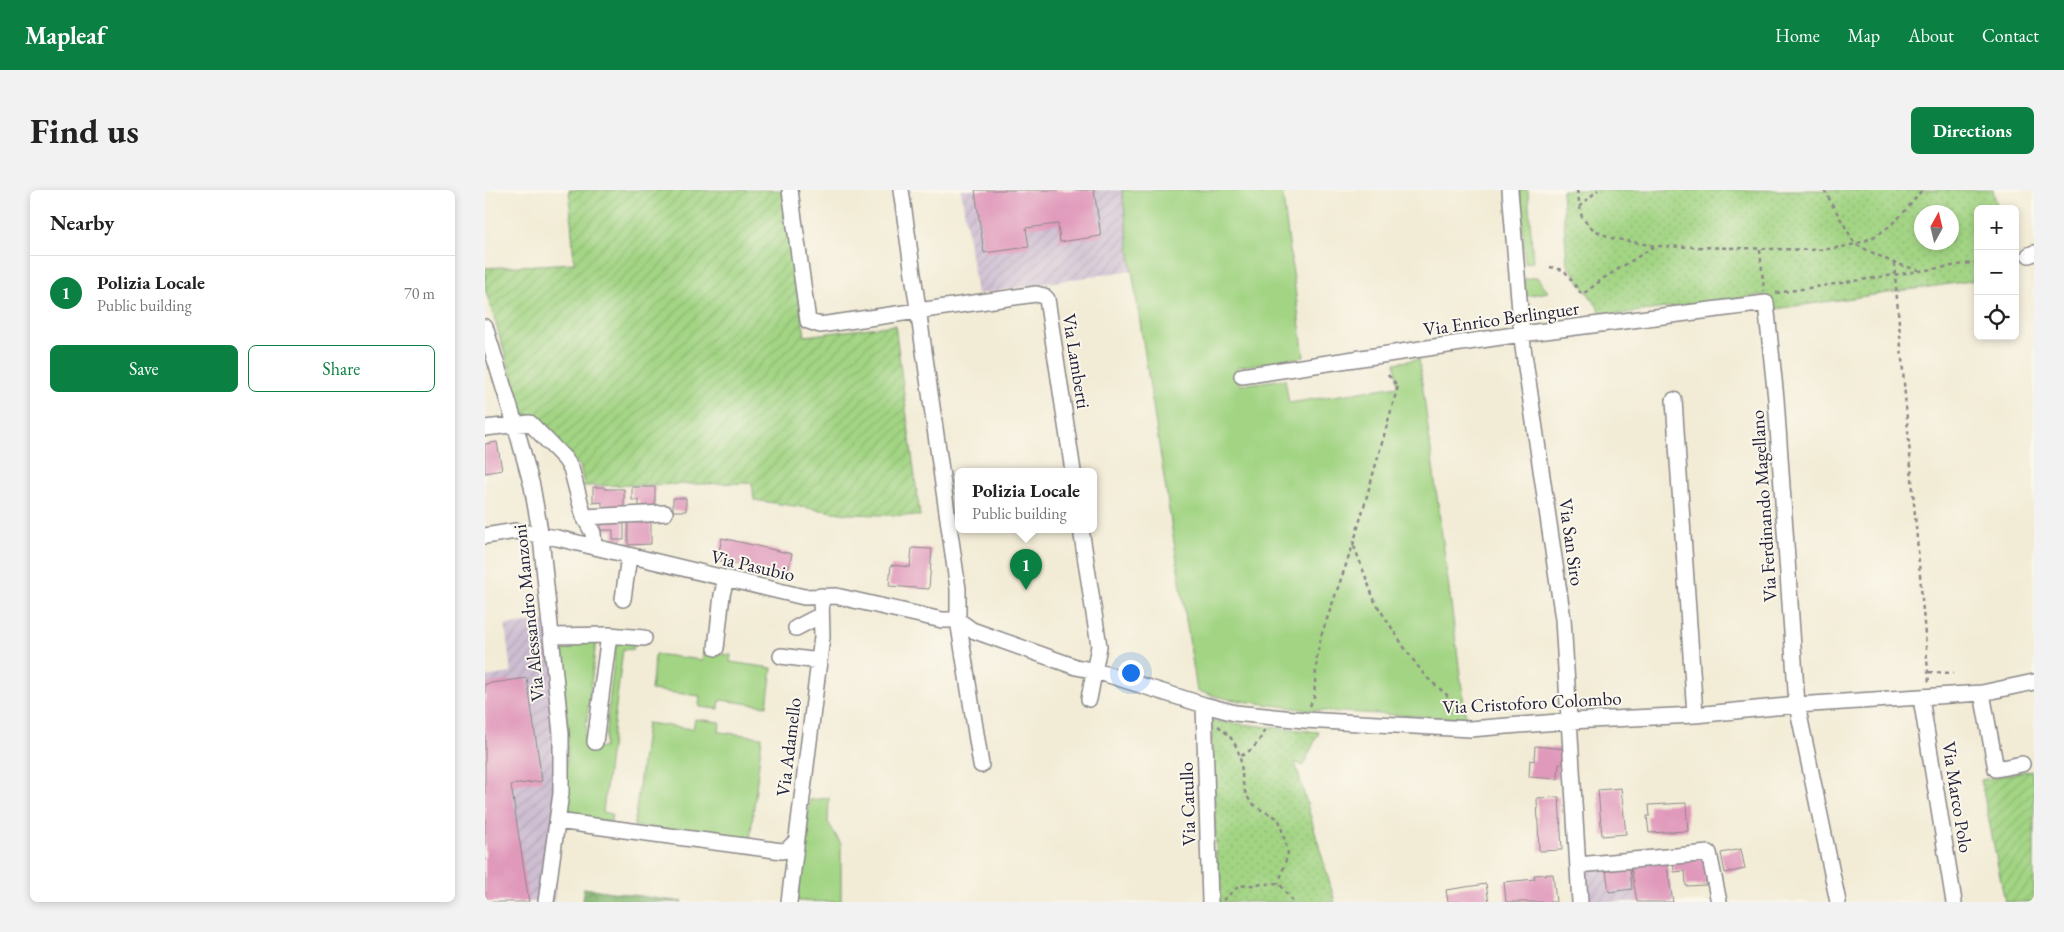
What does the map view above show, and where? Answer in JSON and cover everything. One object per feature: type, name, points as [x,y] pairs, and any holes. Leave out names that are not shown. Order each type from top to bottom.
[{"type":"street","points":[[790,190],[808,321],[820,325],[918,312]]},
{"type":"street","points":[[901,190],[958,589],[958,620],[981,765]]},
{"type":"street","name":"Via San Siro","points":[[1510,190],[1521,334],[1563,619],[1581,902]]},
{"type":"street","name":"Via Lamberti","points":[[918,312],[1035,294],[1044,296],[1047,299],[1073,468]]},
{"type":"street","name":"Via Enrico Berlinguer","points":[[1242,376],[1765,299]]},
{"type":"street","name":"Via Ferdinando Magellano","points":[[1765,299],[1775,398],[1797,706],[1837,902]]},
{"type":"street","name":"Via Alessandro Manzoni","points":[[485,327],[532,486],[541,537],[561,734],[561,793],[546,902]]},
{"type":"street","points":[[1674,400],[1695,715]]},
{"type":"street","points":[[485,428],[530,423],[565,459],[575,478],[584,517],[593,532],[594,546]]},
{"type":"street","points":[[584,517],[665,513]]},
{"type":"street","name":"Via Pasubio","points":[[485,536],[515,531],[594,546],[804,597],[836,596],[942,620],[958,620]]},
{"type":"street","points":[[1082,533],[1099,646],[1089,700]]},
{"type":"street","points":[[623,599],[629,556]]},
{"type":"street","points":[[716,648],[722,596],[726,579]]},
{"type":"street","name":"Via Adamello","points":[[789,902],[822,637],[821,596]]},
{"type":"street","points":[[796,628],[821,614]]},
{"type":"street","name":"Via Cristoforo Colombo","points":[[958,620],[972,630],[1076,667],[1095,671],[1204,711],[1304,720],[1470,729],[1570,721],[1695,715],[1982,693],[2034,682]]},
{"type":"street","points":[[551,636],[609,634],[644,638]]},
{"type":"street","points":[[595,742],[609,634]]},
{"type":"street","points":[[781,656],[819,662]]},
{"type":"street","points":[[1982,693],[1996,769],[2022,764]]},
{"type":"street","name":"Via Marco Polo","points":[[1926,697],[1954,902]]},
{"type":"street","name":"Via Catullo","points":[[1204,711],[1210,902]]},
{"type":"street","points":[[557,821],[782,851],[788,849],[796,841]]},
{"type":"street","points":[[1578,865],[1709,853],[1719,902]]},
{"type":"path","points":[[1577,190],[1582,218],[1593,229],[1611,238],[1655,246],[1760,250],[1837,249],[1855,244],[1888,230],[1902,217],[1922,190]]},
{"type":"path","points":[[1579,208],[1598,190]]},
{"type":"path","points":[[1824,190],[1855,244],[1894,263],[1920,270]]},
{"type":"path","points":[[1550,267],[1565,270],[1582,295],[1603,278],[1655,246]]},
{"type":"path","points":[[1760,250],[1765,299],[1895,274],[1974,263]]},
{"type":"path","points":[[1894,263],[1929,672],[1926,697]]},
{"type":"path","points":[[1304,720],[1314,697],[1317,655],[1353,545],[1398,386],[1385,373]]},
{"type":"path","points":[[1353,545],[1375,602],[1425,676],[1447,695],[1451,728]]},
{"type":"path","points":[[1929,672],[1954,673]]},
{"type":"path","points":[[1204,711],[1234,742],[1241,756],[1245,792],[1252,803],[1279,819],[1286,839],[1288,853],[1279,883]]},
{"type":"path","points":[[1241,756],[1252,750],[1260,740],[1268,717]]},
{"type":"path","points":[[1222,902],[1239,886],[1279,883]]},
{"type":"path","points":[[1279,883],[1293,902]]},
{"type":"shaded area","points":[[961,190],[1122,190],[1132,270],[977,294]]},
{"type":"shaded area","points":[[559,620],[568,738],[554,902],[485,902],[485,677],[511,673],[505,625]]},
{"type":"shaded area","points":[[1666,861],[1674,902],[1585,902],[1583,869]]},
{"type":"green space","points":[[569,190],[783,190],[805,336],[895,325],[920,516],[847,514],[754,500],[752,483],[584,486],[580,466],[523,414],[485,288],[485,268],[574,263]]},
{"type":"green space","points":[[1122,190],[1260,190],[1261,194],[1282,190],[1304,357],[1238,367],[1240,385],[1285,379],[1289,403],[1398,386],[1395,363],[1419,359],[1466,719],[1309,710],[1228,699],[1197,691],[1132,270]]},
{"type":"green space","points":[[1520,190],[1528,190],[1533,262],[1525,263]]},
{"type":"green space","points":[[1562,190],[1993,190],[1997,205],[1974,205],[1974,281],[1775,309],[1764,295],[1604,316],[1567,264]]},
{"type":"green space","points":[[1537,277],[1548,292],[1526,296],[1524,279]]},
{"type":"green space","points":[[604,639],[634,642],[633,650],[623,649],[603,812],[612,814],[611,822],[566,816],[563,813],[568,738],[561,641]],"holes":[[[596,641],[616,643],[604,748],[584,745]]]},
{"type":"green space","points":[[703,652],[731,655],[730,662],[772,668],[767,706],[720,700],[719,709],[699,707],[700,696],[651,690],[655,654],[702,660]]},
{"type":"green space","points":[[695,719],[720,722],[719,732],[762,737],[750,840],[634,826],[647,723],[693,729]]},
{"type":"green space","points":[[1211,721],[1319,732],[1303,766],[1295,762],[1335,902],[1218,902]]},
{"type":"green space","points":[[2031,770],[2034,786],[2034,902],[2005,902],[1981,780]]},
{"type":"green space","points":[[829,798],[828,822],[841,844],[841,902],[797,901],[810,800]]},
{"type":"green space","points":[[584,888],[682,902],[583,902]]},
{"type":"building","points":[[975,190],[1094,190],[1101,236],[1060,242],[1058,224],[1026,228],[1029,247],[984,253]]},
{"type":"building","points":[[497,442],[502,470],[485,473],[485,444]]},
{"type":"building","points":[[593,487],[624,489],[624,511],[602,511],[602,502],[593,503]]},
{"type":"building","points":[[632,487],[655,487],[655,509],[639,509],[639,500],[632,500]]},
{"type":"building","points":[[673,498],[686,498],[686,511],[673,511]]},
{"type":"building","points":[[624,518],[624,540],[613,540],[613,530],[601,530],[601,519]]},
{"type":"building","points":[[651,521],[651,544],[628,545],[628,522]]},
{"type":"building","points":[[722,538],[792,554],[787,576],[717,560]]},
{"type":"building","points":[[912,548],[932,549],[929,589],[889,586],[891,565],[910,567]]},
{"type":"building","points":[[527,678],[542,781],[511,785],[529,902],[485,902],[485,684]]},
{"type":"building","points":[[1535,746],[1566,749],[1565,764],[1559,763],[1558,779],[1529,777],[1530,760],[1534,761]]},
{"type":"building","points":[[1621,788],[1626,834],[1602,836],[1598,790]]},
{"type":"building","points":[[1559,797],[1562,850],[1539,851],[1537,798]]},
{"type":"building","points":[[1686,803],[1688,831],[1649,833],[1647,816],[1650,816],[1649,805]]},
{"type":"building","points":[[1741,849],[1745,869],[1725,873],[1721,853]]},
{"type":"building","points":[[1709,858],[1705,868],[1706,885],[1686,886],[1685,871],[1674,872],[1673,860]]},
{"type":"building","points":[[1666,861],[1673,902],[1637,902],[1631,867]]},
{"type":"building","points":[[1630,868],[1632,889],[1609,892],[1606,871]]},
{"type":"building","points":[[1553,874],[1556,902],[1506,902],[1504,882],[1535,879],[1534,875]]},
{"type":"building","points":[[1486,884],[1489,902],[1448,902],[1446,890]]},
{"type":"place","name":"Polizia Locale","points":[[1026,590]]}]
